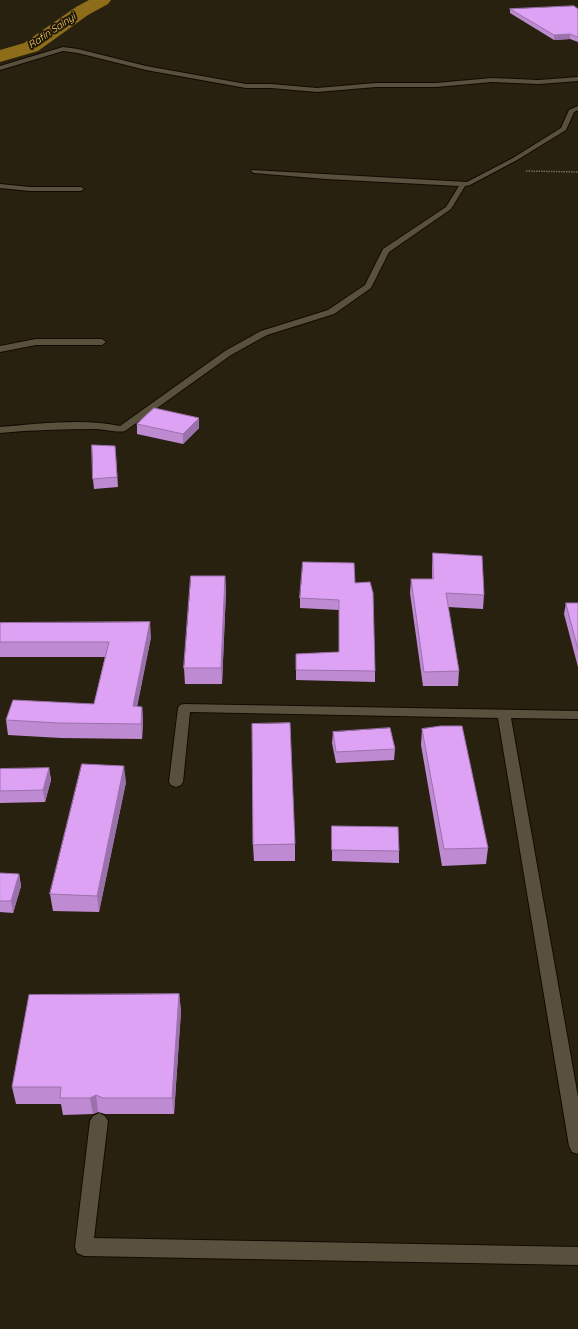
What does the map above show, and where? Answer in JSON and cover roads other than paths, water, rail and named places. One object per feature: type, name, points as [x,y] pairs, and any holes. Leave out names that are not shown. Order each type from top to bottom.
[{"type":"street","points":[[0,68],[63,49],[78,51],[146,68],[246,86],[271,86],[317,90],[376,85],[436,86],[492,80],[539,82],[578,80]]},
{"type":"street","points":[[254,171],[326,177],[468,184],[564,129],[571,110],[578,108]]},
{"type":"street","points":[[0,430],[54,426],[108,426],[122,429],[228,353],[264,333],[331,312],[368,286],[386,251],[449,208],[464,184]]},
{"type":"street","points":[[0,186],[30,189],[81,189]]},
{"type":"street","points":[[0,349],[36,342],[102,342]]},
{"type":"street","points":[[176,782],[184,708],[578,715]]},
{"type":"street","points":[[504,714],[578,1146]]},
{"type":"street","points":[[99,1121],[84,1248],[578,1256]]},
{"type":"waterway","name":"Rafin Sainyi","points":[[0,56],[31,47],[82,11],[102,0]]}]
